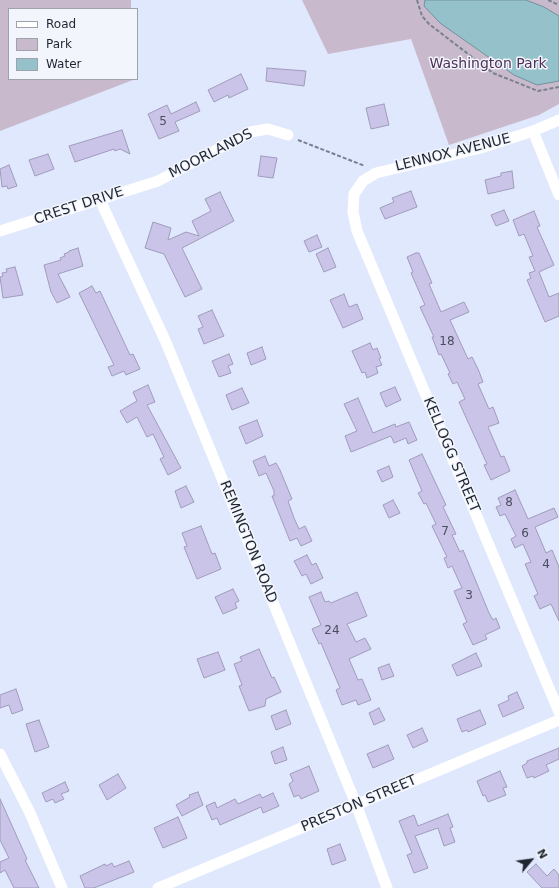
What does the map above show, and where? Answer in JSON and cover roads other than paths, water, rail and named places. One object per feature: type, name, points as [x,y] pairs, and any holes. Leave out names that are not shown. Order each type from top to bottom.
[{"type":"street","name":"LENNOX AVENUE","points":[[354,194],[363,181],[376,173],[481,148],[533,131],[559,120]]},
{"type":"street","name":"MOORLANDS","points":[[158,181],[250,132],[268,129],[288,135]]},
{"type":"street","points":[[533,131],[559,195]]},
{"type":"street","name":"CREST DRIVE","points":[[0,232],[158,181]]},
{"type":"street","name":"KELLOGG STREET","points":[[354,194],[353,212],[357,231],[559,712]]},
{"type":"street","name":"REMINGTON ROAD","points":[[100,200],[165,340],[356,804],[387,888]]},
{"type":"street","name":"PRESTON STREET","points":[[158,888],[559,720]]},
{"type":"street","points":[[0,754],[30,813],[62,888]]},
{"type":"water","points":[[425,0],[526,0],[544,7],[559,16],[559,81],[537,85],[514,75],[440,23],[424,6]]},
{"type":"park label","name":"Washington Park","points":[[488,64]]}]
